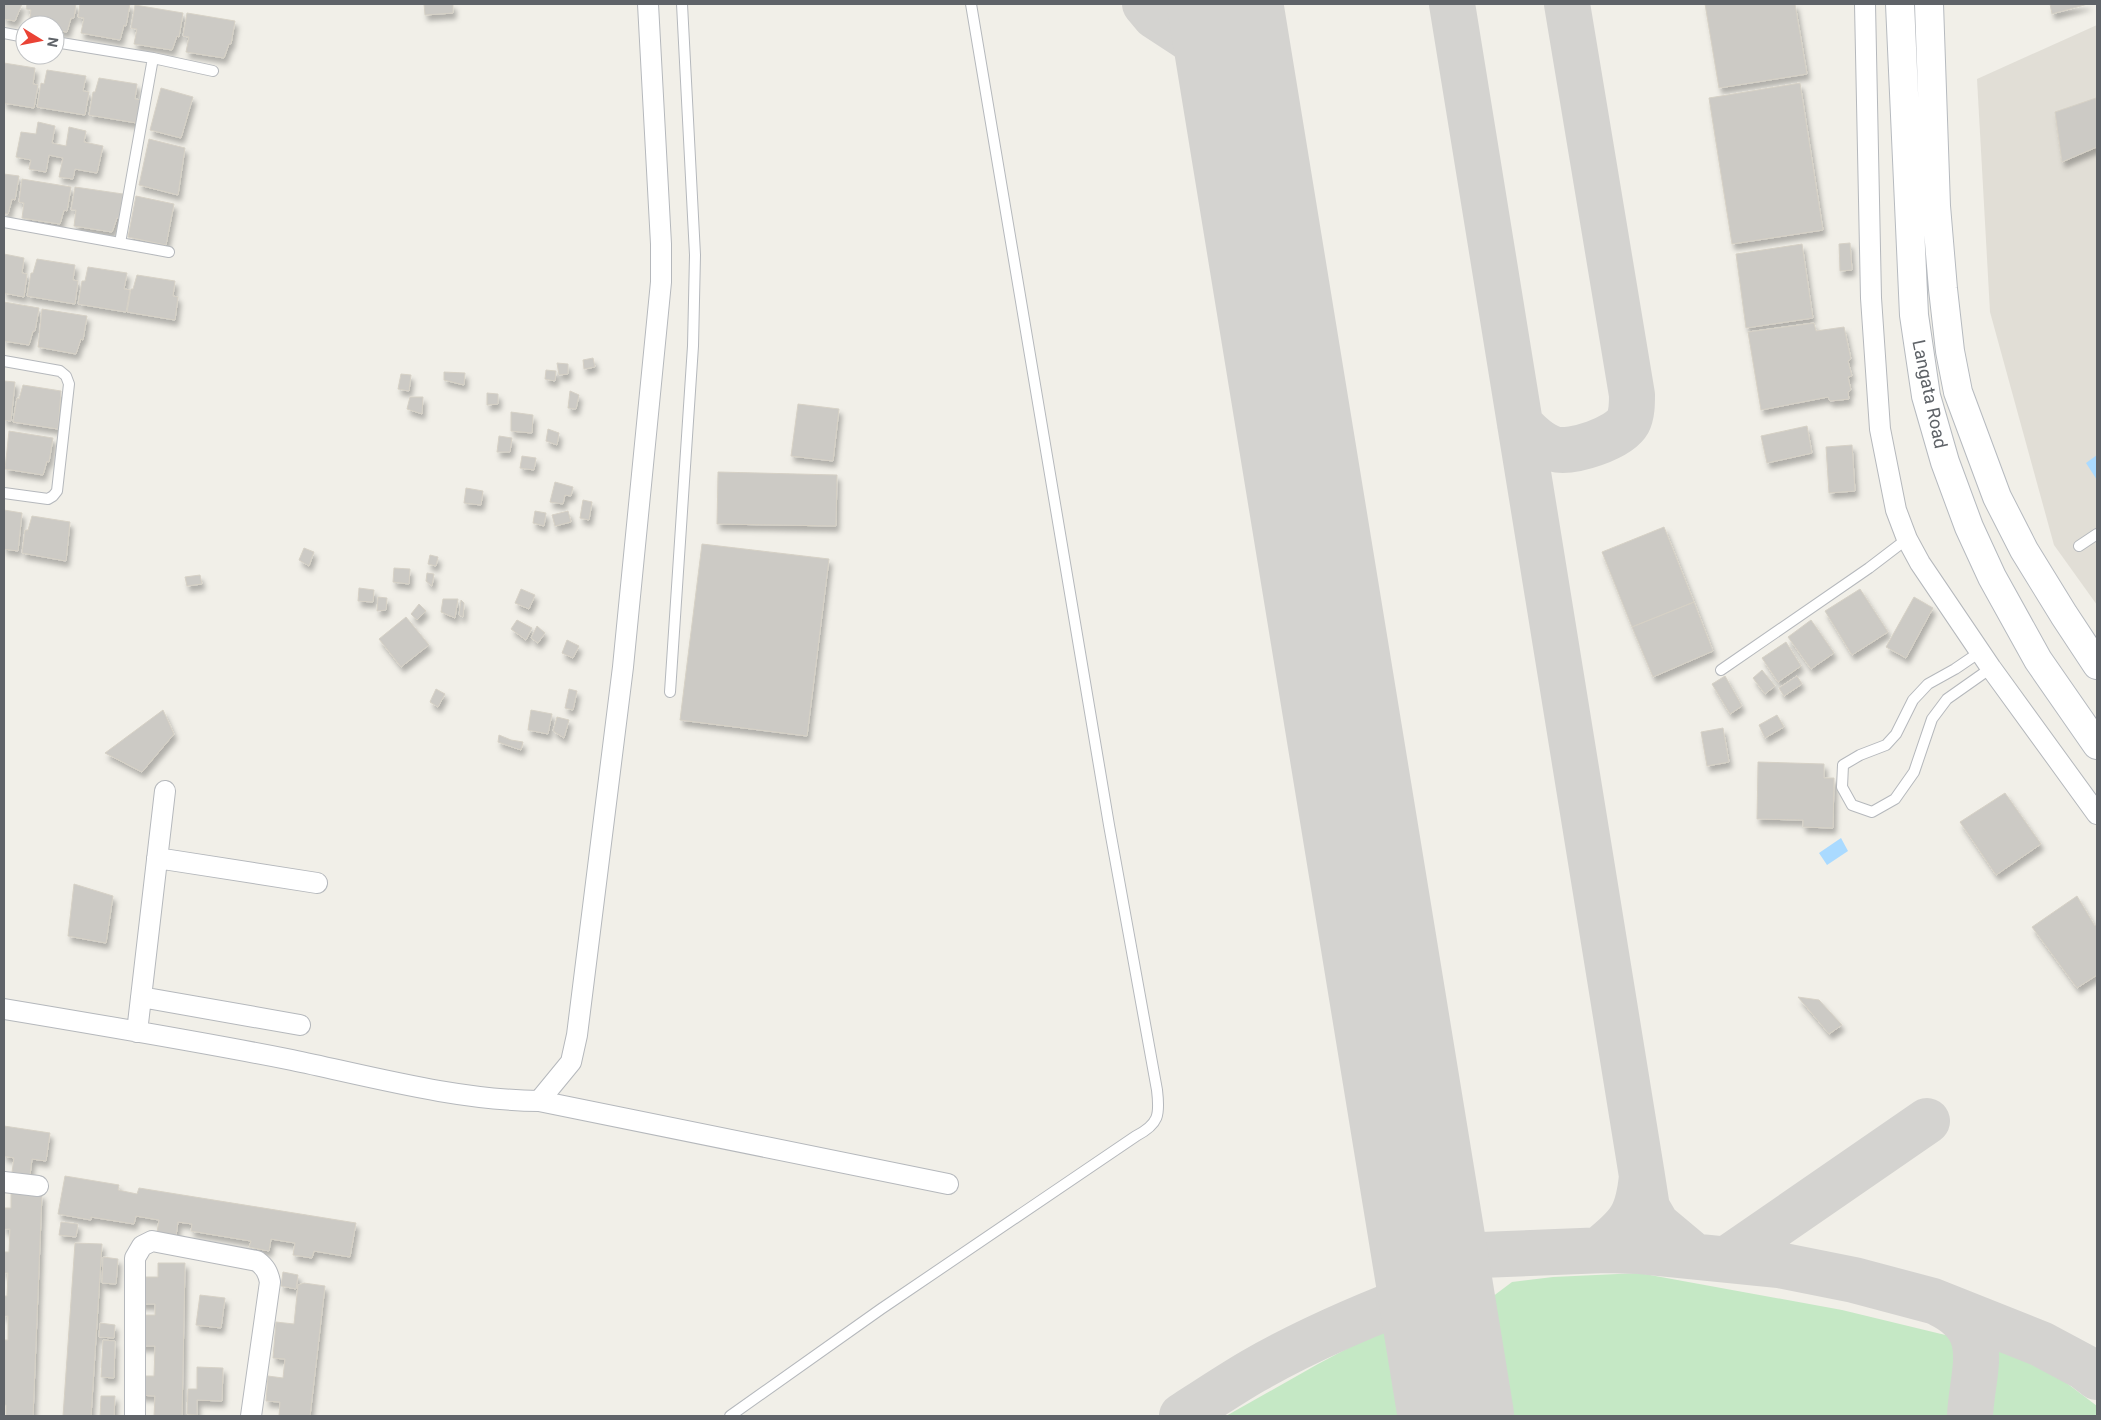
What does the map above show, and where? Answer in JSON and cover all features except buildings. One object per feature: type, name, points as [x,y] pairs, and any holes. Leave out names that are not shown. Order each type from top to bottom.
[{"type":"main road","name":"Langata Road","points":[[1900,4],[1914,315],[1926,396],[1945,462],[1969,527],[1992,577],[2038,660],[2097,745]]},
{"type":"main road","name":"Langata Road","points":[[1929,4],[1936,206],[1950,351],[1958,392],[1997,497],[2024,550],[2097,665]]},
{"type":"street","points":[[539,1101],[571,1062],[577,1035],[623,667],[661,282],[662,244],[648,4]]},
{"type":"street","points":[[1865,4],[1872,298],[1880,429],[1896,510],[1907,539],[1920,563],[1985,660],[2097,814]]},
{"type":"street","points":[[137,1032],[165,791]]},
{"type":"street","points":[[157,858],[317,884]]},
{"type":"street","points":[[141,997],[300,1025]]},
{"type":"street","points":[[4,1009],[285,1059],[453,1093],[494,1100],[539,1101],[948,1184]]},
{"type":"street","points":[[4,1182],[38,1186]]},
{"type":"street","points":[[136,1416],[135,1258],[142,1246],[152,1241],[257,1261],[268,1272],[270,1282],[251,1416]]},
{"type":"lane","points":[[670,692],[694,346],[696,255],[682,4]]},
{"type":"lane","points":[[730,1416],[898,1298],[1136,1136],[1150,1129],[1159,1111],[1158,1090],[1106,806],[971,4]]},
{"type":"lane","points":[[65,44],[153,58],[213,71]]},
{"type":"lane","points":[[120,243],[153,58]]},
{"type":"lane","points":[[4,222],[169,252]]},
{"type":"lane","points":[[4,361],[60,371],[66,376],[69,384],[57,491],[48,499],[4,493]]},
{"type":"lane","points":[[2079,546],[2097,534]]},
{"type":"lane","points":[[1722,670],[1869,568],[1907,539]]},
{"type":"lane","points":[[1985,660],[1946,698],[1932,719],[1914,772],[1895,799],[1872,812],[1852,806],[1842,787],[1843,765],[1860,755],[1886,745],[1896,734],[1913,700],[1928,684],[1955,669],[1985,660]]},
{"type":"shaded area","points":[[2097,25],[2097,605],[2054,545],[1990,312],[1977,79]]},
{"type":"green space","points":[[1639,1273],[1842,1310],[1995,1347],[2060,1378],[2097,1406],[2097,1416],[1488,1416],[1474,1314],[1488,1300],[1512,1282],[1553,1277]]},
{"type":"green space","points":[[1407,1317],[1422,1416],[1226,1416],[1318,1364]]},
{"type":"water","points":[[2097,455],[2097,480],[2086,463]]},
{"type":"water","points":[[1841,838],[1848,851],[1827,865],[1819,853]]},
{"type":"taxiway","points":[[1145,4],[1155,16],[1207,50]]},
{"type":"taxiway","points":[[1452,4],[1642,1176]]},
{"type":"taxiway","points":[[1520,424],[1531,436],[1544,445],[1554,449],[1572,449],[1583,447],[1615,434],[1628,422],[1632,408],[1632,395],[1567,4]]},
{"type":"taxiway","points":[[1727,1259],[1927,1121]]},
{"type":"taxiway","points":[[1415,1164],[1422,1201],[1431,1229],[1445,1250],[1455,1256],[1606,1250],[1640,1251],[1779,1265],[1854,1280],[1933,1301],[2041,1344],[2084,1367],[2097,1377]]},
{"type":"taxiway","points":[[1599,1250],[1618,1234],[1631,1219],[1638,1201],[1642,1176],[1647,1208],[1657,1225],[1694,1256]]},
{"type":"taxiway","points":[[1442,1331],[1439,1303],[1440,1286],[1443,1277],[1453,1263]]},
{"type":"taxiway","points":[[1182,1416],[1244,1376],[1275,1359],[1365,1316],[1435,1289]]},
{"type":"taxiway","points":[[1940,1304],[1957,1314],[1968,1326],[1974,1339],[1976,1367],[1970,1416]]},
{"type":"runway","points":[[1225,4],[1456,1416]]}]
